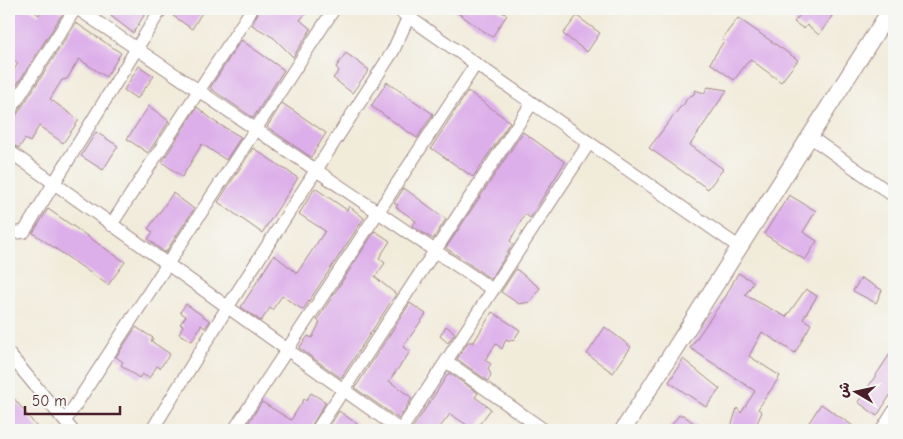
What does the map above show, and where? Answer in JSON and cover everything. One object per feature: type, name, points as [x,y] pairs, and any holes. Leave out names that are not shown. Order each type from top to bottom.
[{"type":"street","points":[[9,112],[77,9],[493,290]]},
{"type":"street","points":[[9,233],[24,232],[161,9]]},
{"type":"street","points":[[111,225],[252,9]]},
{"type":"street","points":[[9,354],[68,426],[167,264],[334,9]]},
{"type":"street","points":[[152,430],[227,308],[393,51],[406,11],[476,64],[738,247]]},
{"type":"street","points":[[623,430],[809,136],[890,16]]},
{"type":"street","points":[[234,430],[476,64]]},
{"type":"street","points":[[317,430],[532,103]]},
{"type":"street","points":[[809,136],[894,196]]},
{"type":"street","points":[[9,151],[400,430],[589,143]]},
{"type":"street","points":[[446,361],[544,430]]},
{"type":"street","points":[[882,430],[894,411]]},
{"type":"building","points":[[9,9],[30,9],[39,15],[42,9],[57,9],[63,13],[9,97],[9,79],[18,63],[9,57]]},
{"type":"building","points":[[115,9],[148,9],[133,33],[111,16]]},
{"type":"building","points":[[176,9],[204,9],[192,29],[172,15]]},
{"type":"building","points":[[260,9],[310,9],[300,20],[311,29],[293,57],[274,38],[252,25]]},
{"type":"building","points":[[452,9],[497,9],[507,15],[492,37]]},
{"type":"building","points":[[805,9],[823,9],[832,16],[819,35],[807,25],[804,29],[794,22]]},
{"type":"building","points":[[577,16],[600,33],[587,52],[563,34]]},
{"type":"building","points":[[738,18],[798,60],[781,82],[750,59],[734,80],[710,63],[724,41],[722,39]]},
{"type":"building","points":[[76,23],[121,53],[106,77],[79,59],[67,79],[62,80],[50,99],[79,120],[63,143],[39,126],[30,142],[25,139],[19,148],[9,143],[9,120],[16,116]]},
{"type":"building","points":[[241,40],[284,70],[253,118],[210,88]]},
{"type":"building","points":[[346,53],[369,70],[352,93],[333,78],[339,71],[336,67]]},
{"type":"building","points":[[139,66],[154,76],[137,99],[124,90]]},
{"type":"building","points":[[387,82],[433,114],[417,138],[371,106]]},
{"type":"building","points":[[708,87],[727,90],[690,145],[723,169],[708,189],[649,148],[681,106],[683,106],[687,98],[694,94],[695,90],[704,93]]},
{"type":"building","points":[[468,91],[510,122],[473,177],[431,148]]},
{"type":"building","points":[[282,103],[326,133],[311,157],[267,127]]},
{"type":"building","points":[[149,106],[169,121],[148,153],[127,139]]},
{"type":"building","points":[[197,107],[215,122],[241,137],[226,160],[202,144],[182,177],[162,162]]},
{"type":"building","points":[[96,132],[118,146],[103,170],[81,156]]},
{"type":"building","points":[[523,132],[565,162],[530,218],[525,214],[510,241],[513,244],[491,279],[446,248]]},
{"type":"building","points":[[253,148],[298,178],[262,233],[218,202]]},
{"type":"building","points":[[315,188],[347,210],[349,206],[364,218],[303,310],[282,296],[261,321],[241,307],[274,255],[297,273],[325,231],[299,214]]},
{"type":"building","points":[[404,188],[446,219],[433,239],[412,226],[416,221],[396,207],[398,205],[394,203]]},
{"type":"building","points":[[173,193],[194,209],[165,253],[148,239],[153,232],[148,229]]},
{"type":"building","points":[[789,195],[816,211],[803,232],[817,241],[805,260],[764,234]]},
{"type":"building","points":[[48,209],[125,262],[108,285],[33,233]]},
{"type":"building","points":[[375,231],[390,241],[379,258],[385,263],[375,277],[396,294],[341,378],[299,348],[308,336],[312,338],[320,322],[317,320]]},
{"type":"building","points":[[516,269],[540,288],[530,302],[519,304],[501,292]]},
{"type":"building","points":[[738,273],[754,282],[745,295],[786,317],[806,289],[817,296],[803,319],[811,324],[795,353],[762,332],[749,356],[780,376],[758,409],[762,412],[754,430],[736,430],[731,427],[737,408],[741,413],[755,391],[690,348],[726,296]]},
{"type":"building","points":[[861,278],[882,290],[876,303],[853,291]]},
{"type":"building","points":[[410,303],[426,314],[403,347],[410,352],[389,381],[412,398],[399,419],[355,388]]},
{"type":"building","points":[[186,304],[210,321],[205,328],[201,325],[192,341],[179,334],[183,325],[180,324],[186,316],[180,312]]},
{"type":"building","points":[[492,312],[520,330],[513,341],[511,339],[509,342],[506,339],[502,349],[496,344],[485,360],[491,364],[488,368],[491,375],[488,381],[457,359],[468,342],[474,342]]},
{"type":"building","points":[[446,326],[455,333],[448,343],[440,336]]},
{"type":"building","points":[[136,327],[153,338],[151,341],[170,354],[160,368],[157,366],[149,378],[142,374],[139,378],[121,365],[123,362],[116,357]]},
{"type":"building","points":[[605,327],[631,347],[613,373],[587,354]]},
{"type":"building","points":[[894,348],[894,389],[877,416],[858,402]]},
{"type":"building","points":[[683,359],[720,389],[706,407],[669,382]]},
{"type":"building","points":[[449,373],[478,393],[475,397],[491,409],[475,430],[450,414],[438,430],[411,430]]},
{"type":"building","points":[[9,392],[25,412],[39,430],[9,430]]},
{"type":"building","points":[[311,393],[326,402],[309,430],[255,430],[247,425],[262,402],[291,420],[304,399],[306,401]]},
{"type":"building","points":[[821,404],[859,430],[804,430]]},
{"type":"building","points":[[339,411],[357,424],[353,430],[327,430]]},
{"type":"building","points":[[679,415],[683,415],[703,430],[668,430]]}]
